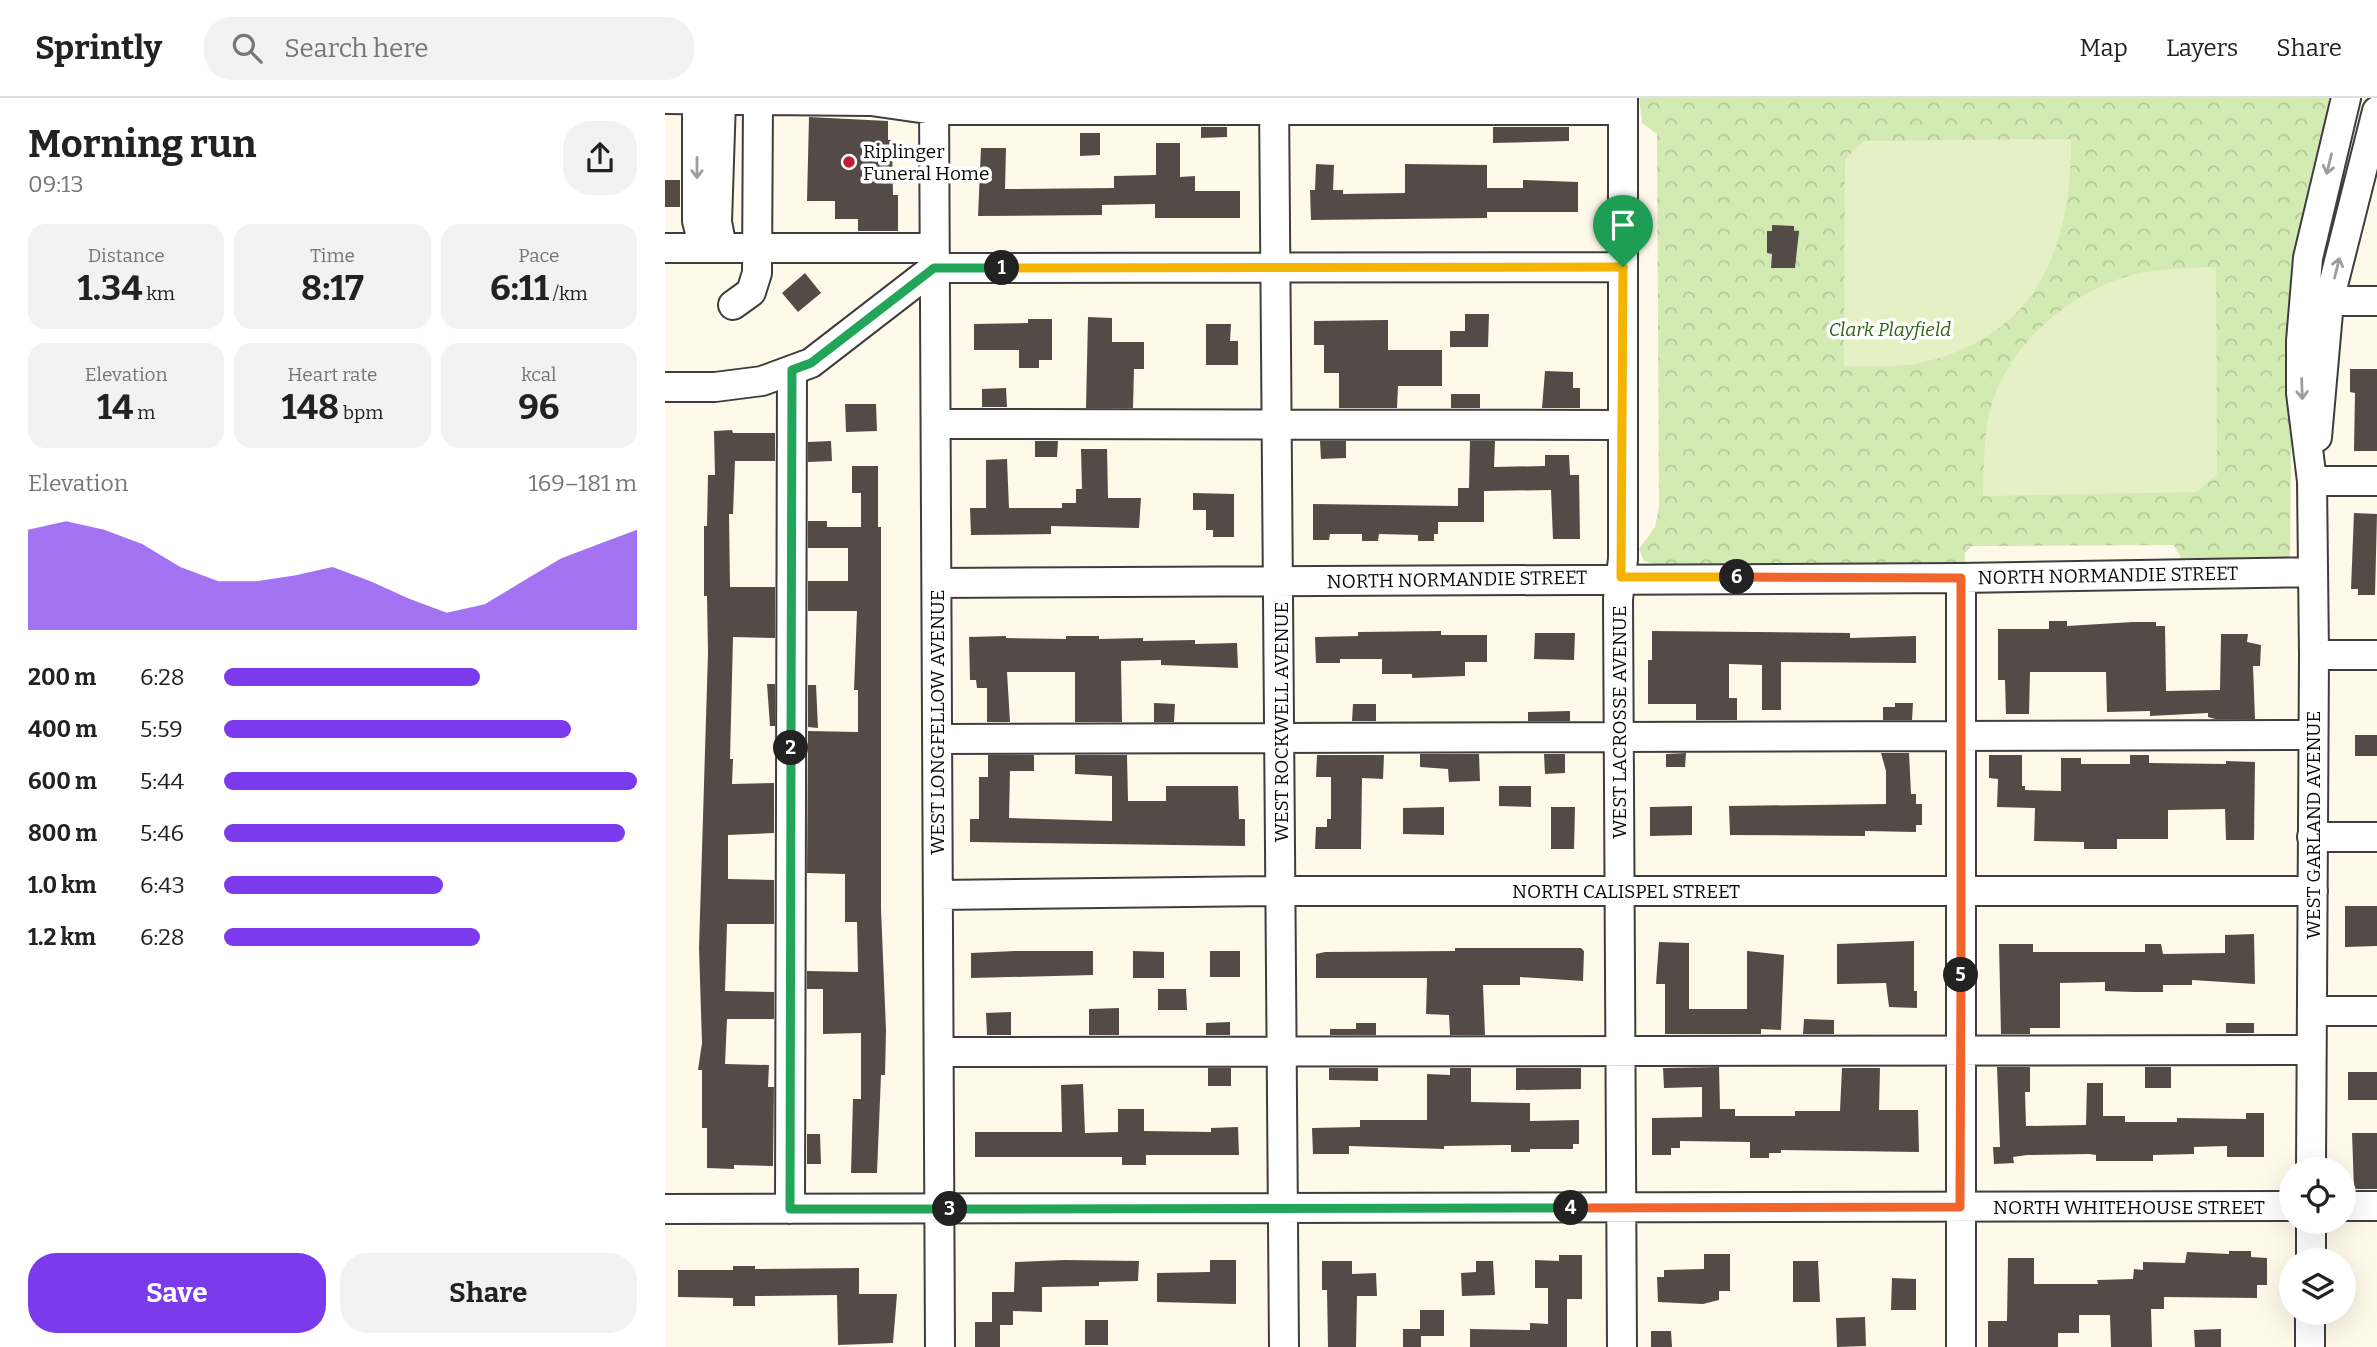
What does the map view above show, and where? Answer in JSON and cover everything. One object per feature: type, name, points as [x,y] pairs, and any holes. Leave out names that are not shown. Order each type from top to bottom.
[{"type":"street","name":"WEST GARLAND AVENUE","points":[[2316,301],[2308,258],[2346,98]]},
{"type":"street","points":[[665,99],[871,100],[934,104],[1623,104]]},
{"type":"street","points":[[705,99],[697,221],[713,248]]},
{"type":"street","points":[[733,305],[751,292],[757,273],[758,100]]},
{"type":"street","name":"WEST LONGFELLOW AVENUE","points":[[934,104],[940,1347]]},
{"type":"street","name":"WEST ROCKWELL AVENUE","points":[[1274,104],[1280,581],[1284,1347]]},
{"type":"street","name":"WEST LACROSSE AVENUE","points":[[1622,1347],[1618,735],[1623,425],[1623,104]]},
{"type":"street","name":"WEST GARLAND AVENUE","points":[[2311,1157],[2314,655],[2312,481],[2301,393],[2316,301],[2376,121]]},
{"type":"street","points":[[665,248],[759,248],[934,258],[1275,268],[1623,267]]},
{"type":"street","points":[[665,387],[715,387],[762,381],[792,370],[822,355],[934,258]]},
{"type":"street","points":[[2316,301],[2377,301]]},
{"type":"street","points":[[790,1209],[792,370]]},
{"type":"street","points":[[937,424],[1623,425]]},
{"type":"street","points":[[2312,481],[2377,481]]},
{"type":"street","name":"NORTH NORMANDIE STREET","points":[[937,583],[1621,577],[1961,578],[2313,572]]},
{"type":"street","points":[[1961,578],[1961,1347]]},
{"type":"street","points":[[2314,655],[2377,654]]},
{"type":"street","points":[[938,739],[2313,735]]},
{"type":"street","points":[[2312,838],[2377,836]]},
{"type":"street","name":"NORTH CALISPEL STREET","points":[[938,895],[1282,891],[2313,891]]},
{"type":"street","points":[[2312,1011],[2377,1011]]},
{"type":"street","points":[[939,1052],[2311,1050]]},
{"type":"street","name":"NORTH WHITEHOUSE STREET","points":[[665,1209],[2279,1206]]},
{"type":"street","points":[[2356,1206],[2377,1206]]},
{"type":"street","points":[[2310,1325],[2310,1347]]},
{"type":"green space","name":"Clark Playfield","points":[[1639,98],[2335,98],[2292,340],[2290,558],[2284,563],[2184,564],[2174,545],[1972,546],[1965,553],[1965,567],[1660,566],[1644,561],[1639,549],[1655,527],[1659,508],[1657,134],[1642,123]]},
{"type":"green space","points":[[2071,139],[2070,178],[2055,249],[2041,280],[2021,308],[1995,331],[1963,349],[1924,362],[1895,366],[1844,366],[1845,159],[1864,141]]},
{"type":"green space","points":[[2216,267],[2217,474],[2197,492],[1983,496],[1986,435],[1993,400],[2014,359],[2045,324],[2083,296],[2125,277],[2159,270]]},
{"type":"building","name":"Riplinger Funeral Home","points":[[809,117],[888,121],[888,140],[892,140],[893,195],[898,195],[898,231],[858,231],[858,219],[835,219],[835,201],[807,201]]},
{"type":"building","points":[[1201,127],[1227,127],[1227,137],[1201,138]]},
{"type":"building","points":[[1493,127],[1569,127],[1569,141],[1493,143]]},
{"type":"building","points":[[1080,133],[1100,133],[1100,155],[1080,156]]},
{"type":"building","points":[[1156,143],[1180,143],[1180,177],[1195,176],[1195,191],[1240,191],[1240,218],[1155,218],[1155,204],[1102,205],[1102,215],[978,216],[981,148],[1006,148],[1005,189],[1114,188],[1114,176],[1156,175]]},
{"type":"building","points":[[1316,164],[1334,165],[1333,190],[1343,190],[1343,194],[1405,193],[1405,164],[1487,165],[1487,188],[1523,188],[1523,180],[1578,182],[1578,212],[1487,212],[1487,218],[1311,220],[1310,190],[1315,190]]},
{"type":"building","points":[[665,180],[680,180],[680,207],[665,207]]},
{"type":"building","points":[[1772,225],[1794,226],[1794,231],[1799,231],[1795,268],[1771,268],[1772,254],[1767,253],[1767,231],[1772,231]]},
{"type":"building","points":[[805,273],[821,293],[798,312],[782,293]]},
{"type":"building","points":[[1465,314],[1489,314],[1488,347],[1450,347],[1450,331],[1465,331]]},
{"type":"building","points":[[1088,317],[1112,318],[1112,342],[1144,342],[1144,369],[1134,369],[1133,408],[1086,408]]},
{"type":"building","points":[[1028,319],[1052,319],[1052,360],[1039,360],[1039,368],[1019,368],[1019,350],[974,350],[974,324],[1028,323]]},
{"type":"building","points":[[1388,320],[1388,350],[1442,350],[1442,386],[1398,386],[1397,408],[1339,408],[1339,373],[1324,373],[1324,345],[1314,345],[1314,321]]},
{"type":"building","points":[[1206,324],[1231,324],[1230,341],[1238,341],[1238,365],[1206,365]]},
{"type":"building","points":[[2350,369],[2377,369],[2377,451],[2354,451],[2355,393],[2350,392]]},
{"type":"building","points":[[1545,371],[1573,372],[1573,388],[1580,388],[1580,408],[1542,408]]},
{"type":"building","points":[[1006,388],[1007,407],[982,407],[982,389]]},
{"type":"building","points":[[1451,394],[1480,394],[1480,408],[1451,408]]},
{"type":"building","points":[[845,404],[876,404],[877,431],[846,432]]},
{"type":"building","points":[[732,430],[733,433],[775,433],[775,461],[735,461],[733,514],[729,514],[730,587],[775,587],[775,638],[733,637],[730,759],[733,759],[732,784],[774,783],[774,833],[728,835],[728,879],[774,880],[774,924],[727,924],[725,991],[774,992],[774,1019],[727,1019],[725,1064],[769,1065],[768,1087],[774,1087],[773,1166],[734,1165],[734,1169],[707,1168],[707,1128],[702,1128],[702,1070],[698,1070],[702,1043],[699,948],[708,653],[707,596],[704,596],[704,526],[707,526],[708,475],[715,475],[714,431]]},
{"type":"building","points":[[831,441],[832,461],[808,462],[808,442]]},
{"type":"building","points":[[1035,441],[1058,441],[1057,457],[1035,457]]},
{"type":"building","points":[[1320,441],[1346,441],[1346,458],[1321,459]]},
{"type":"building","points":[[1470,441],[1495,441],[1494,467],[1545,466],[1545,455],[1569,455],[1570,475],[1579,475],[1580,539],[1553,539],[1551,490],[1484,491],[1484,522],[1438,522],[1438,534],[1434,534],[1434,541],[1418,541],[1418,535],[1379,534],[1378,541],[1362,541],[1362,534],[1330,534],[1329,540],[1313,540],[1313,504],[1458,506],[1458,488],[1469,488]]},
{"type":"building","points":[[1081,449],[1107,449],[1108,498],[1141,498],[1139,528],[1051,526],[1051,534],[971,535],[970,508],[986,508],[986,460],[1007,459],[1009,508],[1062,508],[1062,503],[1076,503],[1076,489],[1082,489]]},
{"type":"building","points":[[852,466],[878,466],[878,527],[881,527],[881,909],[886,1030],[885,1075],[881,1075],[877,1173],[851,1173],[853,1099],[861,1099],[861,1033],[823,1034],[823,989],[807,989],[807,971],[858,972],[857,922],[845,922],[845,874],[807,873],[808,731],[858,732],[858,690],[854,690],[857,611],[808,611],[808,581],[848,581],[848,548],[808,548],[808,521],[827,521],[827,527],[861,527],[861,493],[852,493]]},
{"type":"building","points":[[1193,493],[1234,494],[1234,537],[1213,537],[1213,530],[1206,530],[1206,510],[1193,510]]},
{"type":"building","points":[[2354,513],[2377,514],[2375,595],[2358,595],[2358,589],[2351,589]]},
{"type":"building","points":[[2049,621],[2067,621],[2067,626],[2156,622],[2156,626],[2165,626],[2166,691],[2220,690],[2221,634],[2248,634],[2247,642],[2261,645],[2260,666],[2253,666],[2255,719],[2215,719],[2208,717],[2208,713],[2150,716],[2150,711],[2107,712],[2106,672],[2030,672],[2029,714],[2006,714],[2005,680],[1998,680],[1998,629],[2049,629]]},
{"type":"building","points":[[1441,631],[1441,635],[1487,635],[1487,662],[1465,662],[1465,676],[1412,678],[1412,674],[1382,674],[1382,659],[1340,659],[1340,663],[1316,663],[1315,637],[1358,636],[1358,632]]},
{"type":"building","points":[[1652,631],[1850,633],[1850,638],[1916,636],[1916,663],[1781,662],[1781,710],[1762,710],[1762,665],[1729,664],[1729,698],[1737,698],[1737,720],[1696,720],[1696,704],[1648,704],[1648,660],[1652,660]]},
{"type":"building","points":[[1535,633],[1575,633],[1574,660],[1534,659]]},
{"type":"building","points":[[1066,636],[1099,636],[1099,639],[1143,638],[1143,641],[1195,640],[1195,644],[1237,643],[1238,668],[1161,665],[1161,660],[1121,661],[1122,722],[1075,722],[1075,672],[1007,672],[1010,722],[987,722],[987,688],[977,688],[976,680],[970,680],[969,637],[1066,639]]},
{"type":"building","points":[[767,684],[775,684],[775,726],[770,726]]},
{"type":"building","points":[[808,685],[816,685],[818,728],[808,727]]},
{"type":"building","points":[[1154,703],[1175,704],[1174,722],[1154,722]]},
{"type":"building","points":[[1895,703],[1913,703],[1912,720],[1883,720],[1883,707],[1895,707]]},
{"type":"building","points":[[1353,704],[1376,704],[1376,721],[1352,721]]},
{"type":"building","points":[[1570,711],[1570,721],[1528,721],[1528,712]]},
{"type":"building","points":[[2355,735],[2377,735],[2377,756],[2355,756]]},
{"type":"building","points":[[1686,753],[1685,767],[1666,767],[1666,754]]},
{"type":"building","points":[[1881,753],[1909,753],[1911,794],[1916,794],[1916,804],[1922,804],[1922,825],[1916,825],[1916,832],[1865,831],[1865,836],[1730,835],[1729,806],[1886,804],[1886,771]]},
{"type":"building","points":[[1420,754],[1479,754],[1480,781],[1449,782],[1448,769],[1420,767]]},
{"type":"building","points":[[1544,754],[1565,754],[1565,773],[1545,774]]},
{"type":"building","points":[[988,755],[1034,755],[1034,771],[1010,771],[1009,818],[1112,821],[1112,776],[1075,774],[1075,755],[1127,755],[1128,801],[1166,801],[1166,786],[1238,786],[1239,819],[1245,819],[1245,846],[970,842],[970,819],[979,819],[979,777],[988,777]]},
{"type":"building","points":[[1317,755],[1384,755],[1383,779],[1362,778],[1361,849],[1315,849],[1316,827],[1327,827],[1327,819],[1331,819],[1331,777],[1316,777]]},
{"type":"building","points":[[1989,755],[2022,755],[2022,786],[2025,786],[2025,790],[2061,791],[2061,758],[2081,758],[2081,764],[2130,764],[2130,755],[2149,755],[2149,763],[2255,762],[2254,840],[2226,840],[2225,809],[2168,810],[2168,839],[2117,839],[2117,849],[2084,849],[2084,842],[2034,841],[2035,808],[1997,807],[1998,779],[1989,778]]},
{"type":"building","points":[[1499,786],[1531,786],[1531,807],[1499,806]]},
{"type":"building","points":[[1692,806],[1692,835],[1650,836],[1650,807]]},
{"type":"building","points":[[1444,807],[1444,835],[1403,834],[1403,808]]},
{"type":"building","points":[[1551,807],[1575,807],[1574,849],[1551,849]]},
{"type":"building","points":[[2345,906],[2377,906],[2377,946],[2345,947]]},
{"type":"building","points":[[2254,934],[2255,984],[2192,980],[2192,985],[2163,985],[2163,992],[2135,992],[2105,991],[2105,982],[2060,983],[2060,1028],[2030,1028],[2030,1034],[2001,1034],[1999,944],[2033,944],[2033,952],[2145,952],[2145,944],[2161,944],[2163,954],[2225,953],[2225,935]]},
{"type":"building","points":[[1914,941],[1914,991],[1917,991],[1917,1008],[1889,1007],[1886,983],[1837,984],[1837,944]]},
{"type":"building","points":[[1659,942],[1689,943],[1689,1009],[1747,1009],[1747,951],[1784,955],[1781,1030],[1761,1029],[1761,1034],[1665,1034],[1665,984],[1656,984]]},
{"type":"building","points":[[1455,948],[1581,948],[1584,951],[1583,981],[1520,977],[1520,985],[1483,985],[1485,1035],[1450,1035],[1449,1015],[1426,1014],[1427,978],[1316,978],[1316,954],[1325,952],[1455,951]]},
{"type":"building","points":[[1093,951],[1093,975],[971,978],[971,953]]},
{"type":"building","points":[[1133,951],[1164,952],[1164,978],[1133,978]]},
{"type":"building","points":[[1210,951],[1240,951],[1240,977],[1210,977]]},
{"type":"building","points":[[1158,989],[1186,989],[1187,1010],[1158,1010]]},
{"type":"building","points":[[1119,1008],[1119,1035],[1089,1035],[1089,1009]]},
{"type":"building","points":[[1011,1012],[1011,1035],[987,1035],[986,1013]]},
{"type":"building","points":[[1804,1019],[1834,1020],[1834,1034],[1803,1034]]},
{"type":"building","points":[[1230,1022],[1230,1035],[1206,1035],[1206,1023]]},
{"type":"building","points":[[1356,1023],[1376,1023],[1376,1035],[1330,1035],[1330,1029],[1356,1029]]},
{"type":"building","points":[[2226,1023],[2254,1023],[2254,1033],[2226,1033]]},
{"type":"building","points":[[1719,1067],[1720,1109],[1735,1109],[1735,1116],[1795,1116],[1795,1111],[1840,1111],[1842,1068],[1880,1068],[1879,1110],[1918,1110],[1919,1152],[1781,1150],[1781,1153],[1769,1153],[1769,1158],[1750,1158],[1750,1142],[1680,1141],[1680,1148],[1671,1148],[1671,1155],[1652,1155],[1652,1118],[1702,1117],[1702,1087],[1664,1088],[1663,1068]]},
{"type":"building","points":[[1997,1067],[2030,1067],[2030,1092],[2025,1092],[2026,1126],[2086,1125],[2087,1083],[2103,1083],[2103,1116],[2125,1116],[2125,1122],[2177,1122],[2177,1118],[2246,1119],[2246,1113],[2264,1113],[2264,1157],[2227,1157],[2227,1146],[2194,1147],[2194,1154],[2153,1155],[2153,1161],[2096,1161],[2096,1155],[2089,1154],[2027,1155],[2013,1157],[2014,1163],[1994,1164],[1993,1147],[2000,1147]]},
{"type":"building","points":[[2145,1067],[2171,1067],[2171,1088],[2145,1088]]},
{"type":"building","points":[[1208,1068],[1231,1068],[1231,1086],[1208,1086]]},
{"type":"building","points":[[1329,1068],[1378,1068],[1378,1081],[1329,1080]]},
{"type":"building","points":[[1450,1068],[1471,1068],[1471,1102],[1530,1103],[1530,1121],[1579,1120],[1579,1144],[1573,1144],[1573,1149],[1530,1149],[1530,1152],[1511,1152],[1511,1145],[1444,1146],[1444,1149],[1349,1146],[1349,1154],[1313,1154],[1312,1128],[1360,1127],[1360,1120],[1427,1120],[1427,1074],[1450,1075]]},
{"type":"building","points":[[1516,1068],[1581,1068],[1581,1089],[1516,1090]]},
{"type":"building","points":[[2348,1072],[2377,1072],[2377,1100],[2348,1100]]},
{"type":"building","points":[[1083,1084],[1085,1133],[1118,1132],[1118,1109],[1144,1109],[1144,1131],[1211,1132],[1211,1128],[1238,1127],[1239,1155],[1146,1155],[1146,1165],[1122,1165],[1122,1157],[975,1157],[975,1132],[1062,1132],[1061,1085]]},
{"type":"building","points":[[2352,1133],[2377,1133],[2377,1189],[2356,1189],[2356,1157],[2353,1157]]},
{"type":"building","points":[[807,1134],[820,1134],[821,1164],[807,1164]]},
{"type":"building","points":[[2229,1251],[2251,1251],[2251,1257],[2267,1258],[2267,1285],[2257,1285],[2257,1298],[2164,1297],[2164,1309],[2151,1309],[2152,1347],[2111,1347],[2110,1315],[2079,1315],[2079,1333],[2058,1333],[2058,1347],[1988,1347],[1988,1321],[2007,1321],[2008,1258],[2034,1258],[2034,1284],[2098,1284],[2097,1280],[2133,1279],[2134,1269],[2143,1270],[2143,1262],[2185,1263],[2187,1252],[2229,1254]]},
{"type":"building","points":[[1704,1254],[1730,1254],[1730,1291],[1719,1291],[1719,1300],[1703,1304],[1658,1302],[1657,1277],[1664,1277],[1664,1270],[1704,1269]]},
{"type":"building","points":[[1559,1255],[1582,1255],[1582,1299],[1567,1299],[1567,1347],[1470,1347],[1470,1329],[1530,1330],[1530,1323],[1548,1324],[1548,1288],[1535,1288],[1535,1260],[1559,1261]]},
{"type":"building","points":[[1210,1260],[1236,1260],[1236,1304],[1157,1302],[1157,1273],[1210,1272]]},
{"type":"building","points":[[1139,1261],[1138,1281],[1099,1282],[1099,1286],[1042,1287],[1042,1312],[1013,1311],[1013,1325],[1000,1325],[1000,1347],[975,1347],[975,1322],[992,1322],[992,1292],[1014,1292],[1015,1262]]},
{"type":"building","points":[[1322,1261],[1352,1261],[1352,1274],[1376,1273],[1377,1296],[1357,1296],[1356,1347],[1328,1347],[1327,1290],[1322,1290]]},
{"type":"building","points":[[1476,1261],[1493,1261],[1495,1295],[1462,1296],[1461,1273],[1476,1272]]},
{"type":"building","points":[[1793,1261],[1818,1261],[1820,1302],[1793,1302]]},
{"type":"building","points":[[733,1266],[755,1266],[755,1269],[859,1268],[859,1294],[897,1294],[893,1343],[838,1345],[837,1295],[755,1296],[755,1306],[733,1306],[733,1298],[678,1297],[678,1270],[733,1270]]},
{"type":"building","points":[[1892,1278],[1916,1279],[1916,1310],[1891,1310]]},
{"type":"building","points":[[1420,1310],[1444,1310],[1444,1336],[1421,1336],[1421,1347],[1403,1347],[1403,1329],[1420,1329]]},
{"type":"building","points":[[1865,1317],[1866,1346],[1837,1347],[1836,1318]]},
{"type":"building","points":[[1085,1320],[1108,1320],[1108,1345],[1085,1345]]},
{"type":"building","points":[[2221,1329],[2221,1347],[2195,1347],[2194,1330]]},
{"type":"building","points":[[1651,1331],[1671,1331],[1672,1347],[1651,1347]]},
{"type":"place","name":"Riplinger Funeral Home","points":[[849,162]]},
{"type":"route","points":[[1623,267],[1621,577],[1961,578],[1960,1207],[790,1209],[792,370],[811,363],[934,268],[1623,267]]}]
